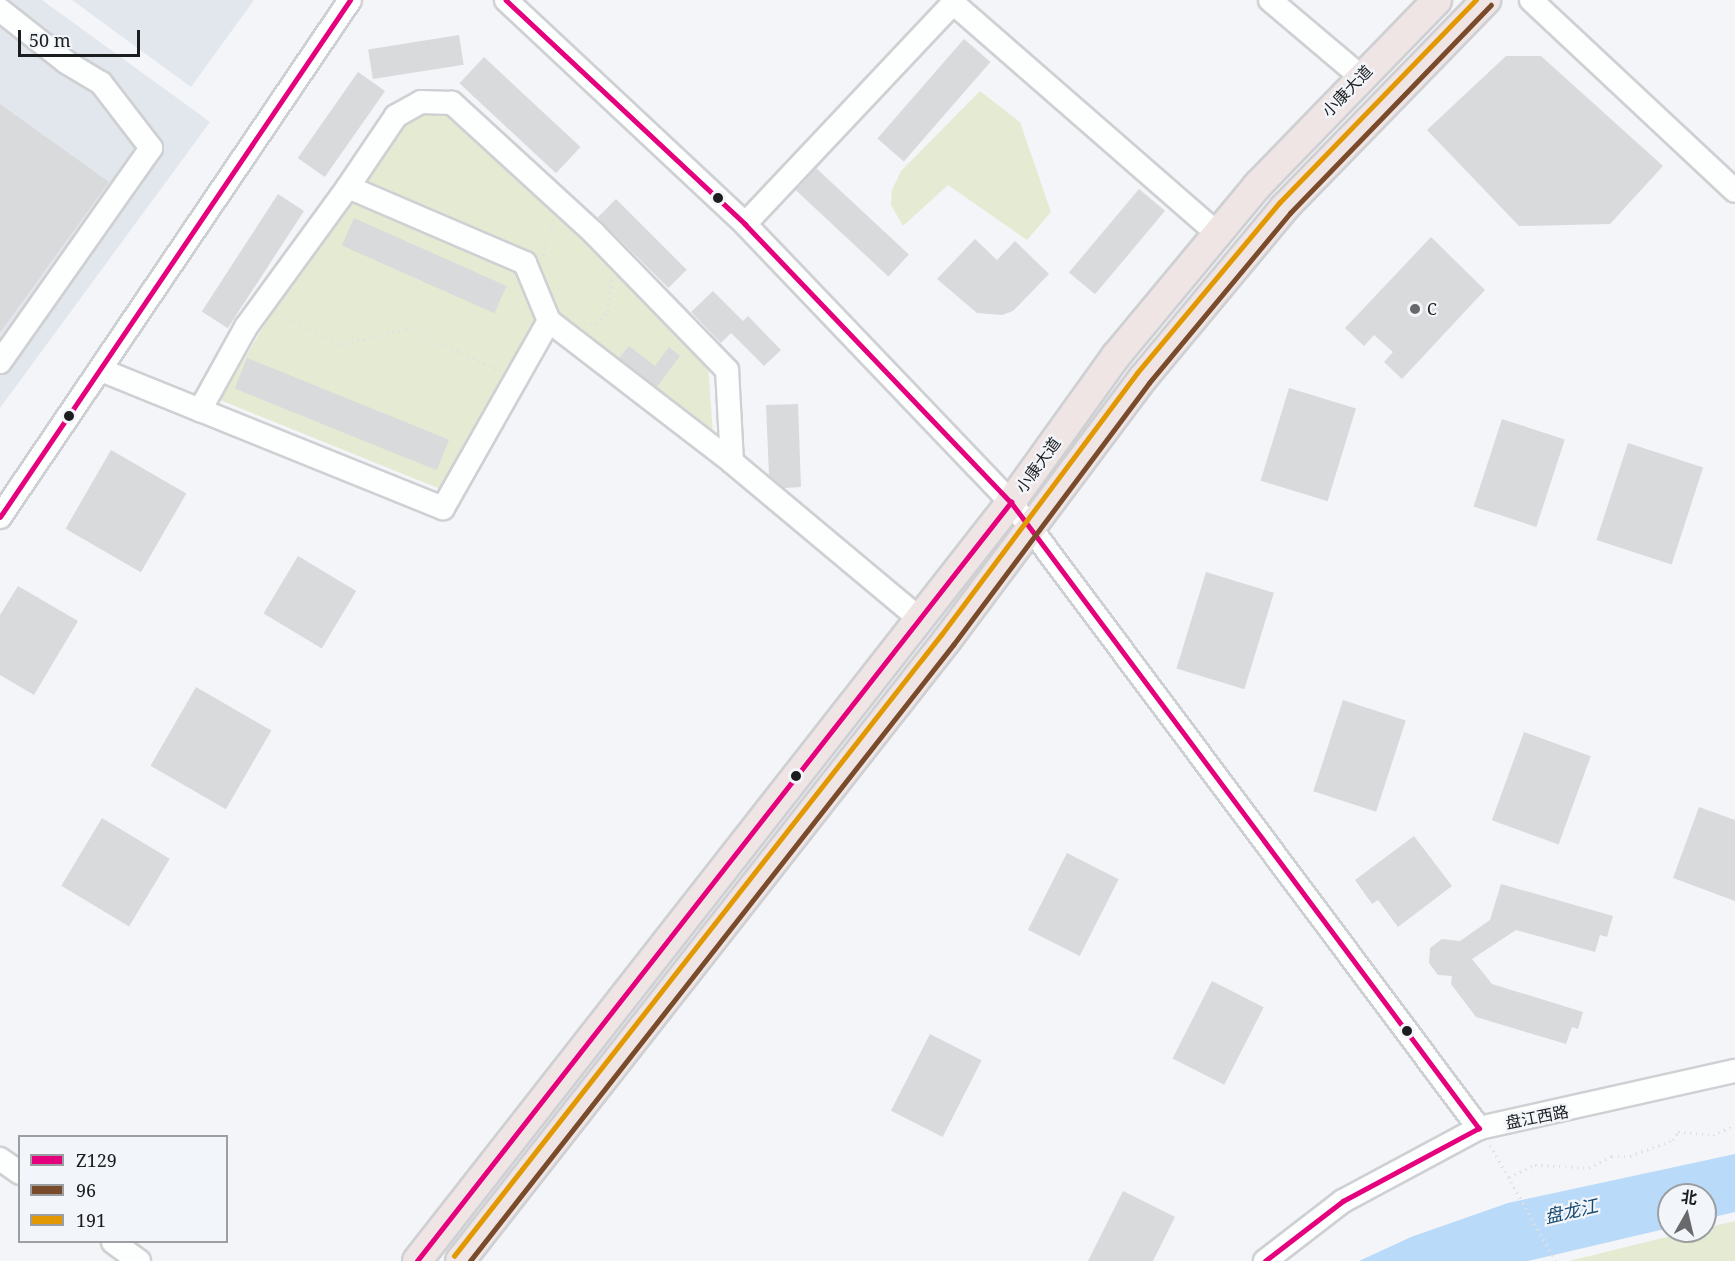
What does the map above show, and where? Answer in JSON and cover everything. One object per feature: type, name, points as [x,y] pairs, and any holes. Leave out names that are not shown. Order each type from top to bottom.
[{"type":"main road","name":"小康大道","points":[[417,1261],[1011,502],[1116,356],[1217,233],[1360,76],[1437,0]]},
{"type":"main road","name":"小康大道","points":[[460,1261],[1032,530],[1143,378],[1284,208],[1486,0]]},
{"type":"street","points":[[0,517],[350,0]]},
{"type":"street","points":[[506,0],[745,224],[1011,502],[1479,1128]]},
{"type":"street","points":[[1270,0],[1360,76]]},
{"type":"street","points":[[1531,0],[1735,191]]},
{"type":"street","points":[[745,224],[952,3],[1217,233]]},
{"type":"street","points":[[0,10],[66,62],[101,83],[151,148],[0,362]]},
{"type":"street","points":[[200,410],[262,306],[396,116],[421,102],[452,102],[564,205],[727,370],[732,462]]},
{"type":"street","points":[[348,187],[525,263],[549,321],[732,462],[920,619]]},
{"type":"street","points":[[101,370],[443,508],[549,321]]},
{"type":"street","name":"盘江西路","points":[[1265,1261],[1343,1201],[1479,1128],[1735,1071]]},
{"type":"street","points":[[0,1159],[18,1172]]},
{"type":"street","points":[[114,1243],[139,1261]]},
{"type":"path","points":[[528,269],[542,261],[549,225],[564,205]]},
{"type":"path","points":[[580,324],[597,324],[607,311],[612,295],[609,268]]},
{"type":"path","points":[[262,306],[340,345],[407,328],[516,378]]},
{"type":"path","points":[[1509,1178],[1535,1165],[1589,1168],[1612,1156],[1630,1156],[1673,1140],[1677,1132],[1713,1135],[1735,1125]]},
{"type":"path","points":[[1479,1128],[1556,1261]]},
{"type":"shaded area","points":[[0,0],[42,0],[210,122],[0,408]]},
{"type":"shaded area","points":[[72,0],[254,0],[191,87]]},
{"type":"green space","points":[[980,91],[1020,122],[1051,212],[1027,240],[948,185],[903,226],[891,205],[892,190],[901,171]]},
{"type":"green space","points":[[424,114],[453,115],[585,236],[708,363],[714,449],[549,312],[445,491],[220,400],[277,304],[401,127]]},
{"type":"green space","points":[[1735,1221],[1735,1261],[1569,1261],[1657,1239],[1657,1243],[1717,1243],[1717,1225]]},
{"type":"water","name":"盘龙江","points":[[1735,1154],[1735,1212],[1717,1216],[1717,1183],[1657,1183],[1657,1231],[1528,1261],[1359,1261],[1411,1237],[1508,1203]]},
{"type":"building","points":[[459,35],[464,65],[373,79],[368,49]]},
{"type":"building","points":[[964,39],[990,62],[904,162],[877,139]]},
{"type":"building","points":[[1506,56],[1541,56],[1663,166],[1610,224],[1519,226],[1427,130]]},
{"type":"building","points":[[484,57],[581,147],[556,173],[459,83]]},
{"type":"building","points":[[358,72],[385,91],[325,177],[298,158]]},
{"type":"building","points":[[0,104],[109,182],[0,333]]},
{"type":"building","points":[[816,168],[909,255],[888,277],[796,190]]},
{"type":"building","points":[[1139,189],[1165,211],[1095,294],[1069,272]]},
{"type":"building","points":[[278,194],[304,211],[228,328],[202,311]]},
{"type":"building","points":[[616,199],[687,270],[668,288],[598,217]]},
{"type":"building","points":[[354,218],[507,286],[494,313],[342,245]]},
{"type":"building","name":"C","points":[[1431,237],[1485,290],[1402,379],[1384,362],[1393,352],[1374,335],[1364,346],[1345,328]]},
{"type":"building","points":[[975,239],[997,260],[1015,241],[1049,274],[1013,311],[1002,315],[977,313],[937,279]]},
{"type":"building","points":[[713,291],[743,321],[748,316],[781,350],[764,366],[731,333],[721,343],[691,312]]},
{"type":"building","points":[[629,346],[655,366],[669,347],[680,356],[657,387],[619,358]]},
{"type":"building","points":[[247,358],[449,440],[437,470],[235,389]]},
{"type":"building","points":[[1289,388],[1356,408],[1328,501],[1261,481]]},
{"type":"building","points":[[798,404],[801,487],[784,488],[769,475],[766,405]]},
{"type":"building","points":[[1502,419],[1565,439],[1536,527],[1474,506]]},
{"type":"building","points":[[1628,443],[1703,467],[1672,564],[1596,540]]},
{"type":"building","points":[[111,450],[186,494],[141,572],[66,529]]},
{"type":"building","points":[[298,556],[356,591],[322,648],[263,613]]},
{"type":"building","points":[[1206,572],[1274,593],[1244,689],[1176,669]]},
{"type":"building","points":[[18,586],[78,621],[34,695],[0,675],[0,615]]},
{"type":"building","points":[[196,687],[271,730],[226,809],[151,766]]},
{"type":"building","points":[[1343,700],[1406,720],[1376,812],[1313,791]]},
{"type":"building","points":[[1524,732],[1591,756],[1559,845],[1492,820]]},
{"type":"building","points":[[1699,807],[1735,820],[1735,901],[1673,878]]},
{"type":"building","points":[[102,818],[170,859],[129,926],[61,886]]},
{"type":"building","points":[[1414,836],[1452,886],[1398,927],[1378,900],[1372,904],[1355,880]]},
{"type":"building","points":[[1067,853],[1119,879],[1080,956],[1028,930]]},
{"type":"building","points":[[1501,884],[1613,916],[1607,937],[1600,935],[1595,952],[1516,930],[1472,959],[1492,984],[1583,1012],[1578,1029],[1572,1027],[1566,1044],[1476,1017],[1451,984],[1452,976],[1438,975],[1429,963],[1430,948],[1442,939],[1460,941],[1490,920]]},
{"type":"building","points":[[1212,981],[1264,1007],[1224,1085],[1173,1059]]},
{"type":"building","points":[[930,1034],[982,1060],[943,1137],[891,1111]]},
{"type":"building","points":[[1123,1191],[1175,1217],[1153,1261],[1088,1261]]},
{"type":"transit line","name":"Z129","points":[[0,517],[350,0]]},
{"type":"transit line","name":"Z129","points":[[506,0],[745,224],[1011,502],[1479,1128]]},
{"type":"transit line","name":"191","points":[[454,1256],[941,635],[1137,373],[1279,203],[1476,0]]},
{"type":"transit line","name":"96","points":[[470,1261],[953,645],[1149,383],[1290,213],[1491,5]]},
{"type":"transit line","name":"Z129","points":[[417,1261],[1011,502]]},
{"type":"transit line","name":"Z129","points":[[1265,1261],[1343,1201],[1479,1128]]},
{"type":"place","name":"C","points":[[1415,309]]}]
